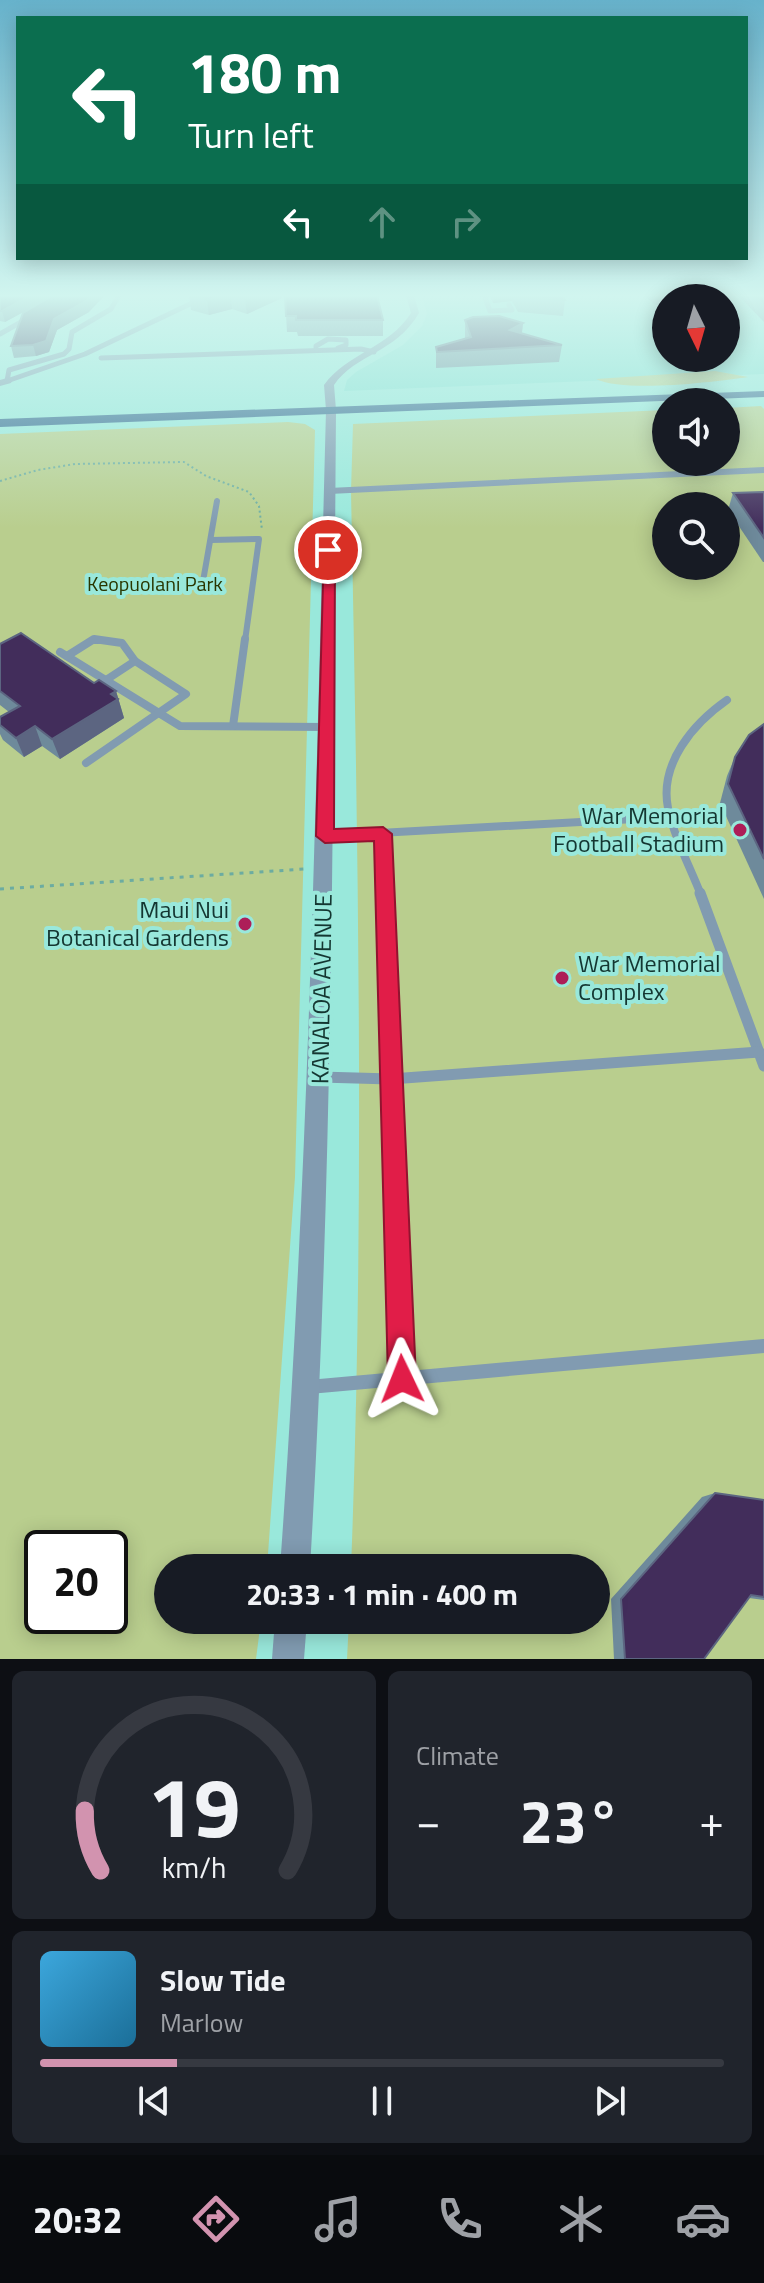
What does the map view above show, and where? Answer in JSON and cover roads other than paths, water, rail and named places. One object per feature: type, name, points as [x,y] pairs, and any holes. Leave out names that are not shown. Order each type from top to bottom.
[{"type":"main road","points":[[0,423],[764,384]]},
{"type":"main road","points":[[0,412],[764,394]]},
{"type":"street","points":[[330,405],[329,385],[342,372]]},
{"type":"street","name":"KANALOA AVENUE","points":[[296,1554],[307,1387],[320,1077],[330,405]]},
{"type":"street","points":[[288,1659],[290,1634]]},
{"type":"lane","points":[[4,382],[37,372]]},
{"type":"lane","points":[[329,491],[764,470]]},
{"type":"lane","points":[[202,587],[217,501]]},
{"type":"lane","points":[[211,540],[259,539],[233,726]]},
{"type":"lane","points":[[86,763],[160,714],[186,694],[135,661],[122,643],[94,639],[64,654],[160,714],[180,726],[326,727]]},
{"type":"lane","points":[[106,680],[135,661]]},
{"type":"lane","points":[[727,700],[697,722],[676,752],[668,787],[671,817],[764,1066]]},
{"type":"lane","points":[[325,836],[671,817]]},
{"type":"lane","points":[[383,834],[402,1379]]},
{"type":"lane","points":[[320,1077],[391,1079],[759,1052]]},
{"type":"lane","points":[[307,1387],[764,1346]]},
{"type":"place","name":"War Memorial Football Stadium","points":[[740,830]]},
{"type":"place","name":"Maui Nui Botanical Gardens","points":[[245,924]]},
{"type":"place","name":"War Memorial Complex","points":[[562,978]]},
{"type":"park label","name":"Keopuolani Park","points":[[155,584]]}]
